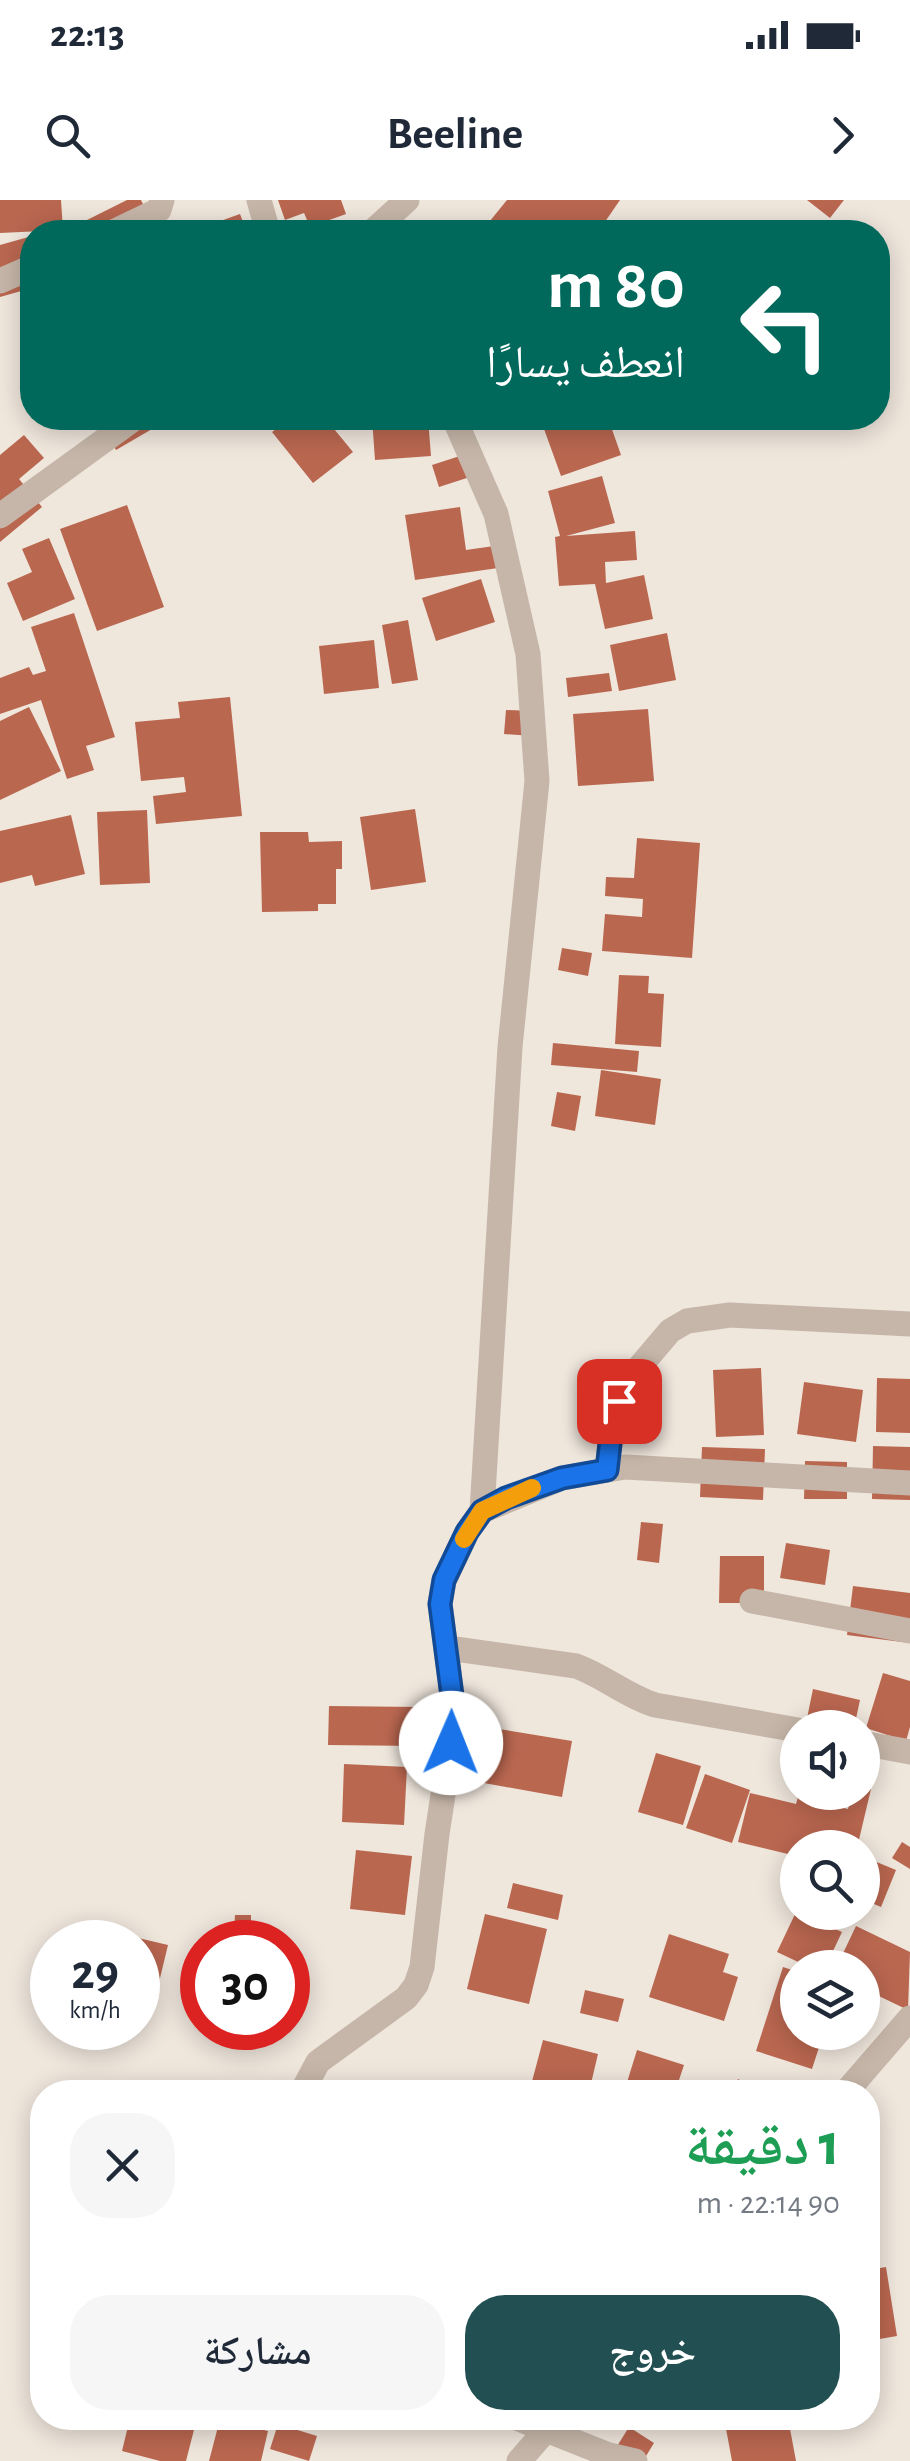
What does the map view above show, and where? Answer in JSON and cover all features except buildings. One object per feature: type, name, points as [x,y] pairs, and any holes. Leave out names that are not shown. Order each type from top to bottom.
[{"type":"street","points":[[138,220],[159,210],[162,200]]},
{"type":"street","points":[[386,220],[407,200]]},
{"type":"street","points":[[0,516],[119,430]]},
{"type":"street","points":[[459,430],[496,514],[528,654],[537,780],[510,1047],[482,1511]]},
{"type":"street","points":[[607,1470],[612,1426],[630,1378],[670,1331],[688,1322],[730,1315],[910,1324]]},
{"type":"street","points":[[308,2080],[318,2062],[406,1998],[416,1986],[422,1967],[451,1743],[452,1696],[440,1604],[444,1580],[467,1532],[482,1511],[562,1478],[625,1467],[910,1483]]},
{"type":"street","points":[[752,1601],[910,1631]]},
{"type":"street","points":[[448,1648],[576,1666],[655,1706],[780,1727]]},
{"type":"street","points":[[880,1746],[910,1752]]},
{"type":"street","points":[[856,2080],[910,2018]]},
{"type":"street","points":[[518,2461],[546,2430]]},
{"type":"street","points":[[563,2430],[609,2455],[635,2461]]},
{"type":"slow traffic","points":[[464,1539],[482,1511],[532,1488]]},
{"type":"route","points":[[451,1743],[452,1696],[440,1604],[444,1580],[455,1556],[482,1511],[562,1478],[607,1470],[619,1401]]}]
